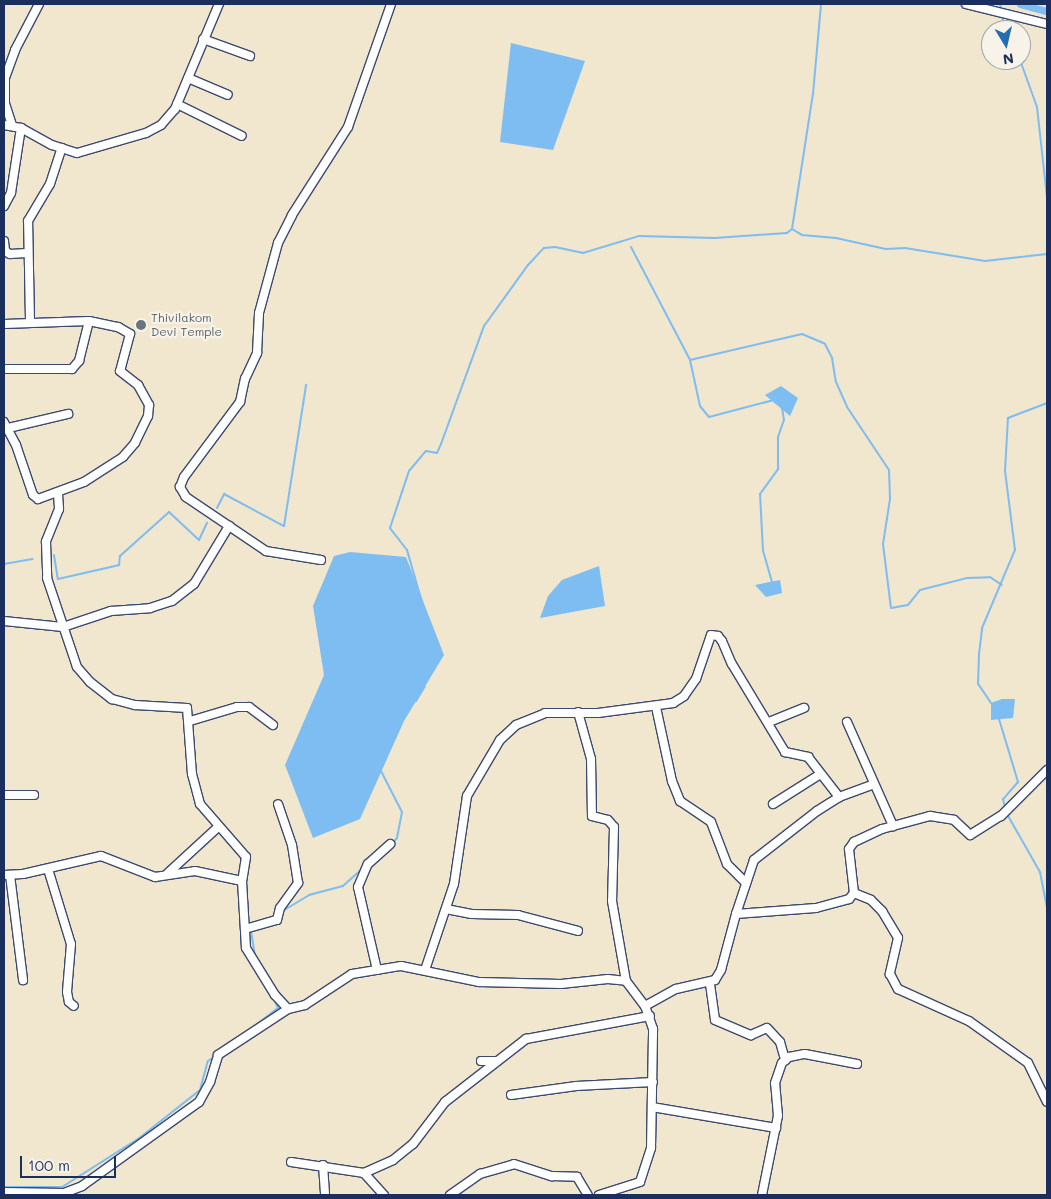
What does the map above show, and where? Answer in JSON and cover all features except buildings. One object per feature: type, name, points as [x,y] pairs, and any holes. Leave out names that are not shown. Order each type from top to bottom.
[{"type":"street","points":[[38,4],[15,50],[6,78],[8,125],[21,128],[62,148],[77,152],[146,133],[162,124],[177,104],[219,4]]},
{"type":"street","points":[[321,560],[266,551],[183,494],[180,485],[240,402],[245,379],[257,353],[260,313],[283,230],[348,127],[391,4]]},
{"type":"street","points":[[966,4],[1047,24]]},
{"type":"street","points":[[204,39],[250,56]]},
{"type":"street","points":[[188,78],[228,95]]},
{"type":"street","points":[[177,104],[242,136]]},
{"type":"street","points":[[4,206],[11,193],[21,128]]},
{"type":"street","points":[[30,321],[27,253],[28,221],[50,184],[62,148]]},
{"type":"street","points":[[4,241],[5,251],[10,254],[27,253]]},
{"type":"street","points":[[4,324],[30,321],[89,322],[118,327],[130,334],[120,371],[144,394],[148,416],[136,443],[123,457],[108,468],[58,494],[38,499],[33,495],[5,427],[68,414]]},
{"type":"street","points":[[4,369],[72,368],[80,361],[89,322]]},
{"type":"street","points":[[58,494],[59,509],[46,542],[47,578],[77,667],[90,682],[112,699],[135,704],[183,706],[187,708],[190,721],[192,774],[200,804],[218,827],[240,847],[246,858],[242,881],[246,948],[276,995],[288,1009]]},
{"type":"street","points":[[4,621],[63,627],[111,611],[150,608],[172,601],[194,584],[229,526]]},
{"type":"street","points":[[425,970],[454,884],[467,796],[490,752],[516,725],[531,717],[561,711],[578,712],[656,707],[684,696],[696,679],[712,636],[718,636],[785,752],[804,755],[839,797]]},
{"type":"street","points":[[190,721],[237,707],[249,707],[273,725]]},
{"type":"street","points":[[656,707],[672,781],[680,801],[711,822],[727,864],[745,882]]},
{"type":"street","points":[[769,722],[804,708]]},
{"type":"street","points":[[578,712],[591,759],[592,816],[608,820],[614,827],[612,901],[626,980],[645,1006],[653,1028],[651,1148],[640,1182],[599,1195]]},
{"type":"street","points":[[847,722],[894,826]]},
{"type":"street","points":[[736,914],[835,905],[849,900],[854,893],[849,849],[854,842],[917,818],[942,817],[954,820],[970,834],[1003,814],[1047,770]]},
{"type":"street","points":[[773,804],[819,775]]},
{"type":"street","points":[[645,1006],[676,989],[710,984],[721,970],[745,882],[754,860],[839,797],[874,784]]},
{"type":"street","points":[[4,795],[34,795]]},
{"type":"street","points":[[245,929],[277,920],[280,908],[298,883],[292,845],[278,804]]},
{"type":"street","points":[[167,874],[218,827]]},
{"type":"street","points":[[377,970],[358,887],[368,864],[390,844]]},
{"type":"street","points":[[22,980],[7,875],[48,869],[101,856],[156,877],[195,871],[242,881]]},
{"type":"street","points":[[48,869],[71,944],[66,979],[69,1002],[74,1006]]},
{"type":"street","points":[[854,893],[871,900],[882,911],[898,938],[890,974],[892,983],[898,989],[969,1020],[1028,1063],[1047,1102]]},
{"type":"street","points":[[446,910],[472,914],[518,915],[578,931]]},
{"type":"street","points":[[4,1192],[64,1193],[82,1186],[198,1102],[210,1082],[218,1055],[288,1009],[305,1005],[352,974],[401,966],[479,982],[561,984],[608,979],[626,980]]},
{"type":"street","points":[[710,984],[715,1020],[751,1035],[767,1028],[780,1042],[784,1060],[775,1083],[776,1128],[762,1195]]},
{"type":"street","points":[[291,1162],[323,1165],[364,1173],[393,1160],[413,1144],[445,1102],[468,1080],[499,1061],[526,1039],[650,1016]]},
{"type":"street","points":[[784,1060],[805,1054],[857,1064]]},
{"type":"street","points":[[480,1061],[499,1061]]},
{"type":"street","points":[[511,1095],[576,1086],[653,1082]]},
{"type":"street","points":[[652,1107],[776,1128]]},
{"type":"street","points":[[450,1195],[480,1174],[514,1164],[552,1176],[577,1177],[588,1195]]},
{"type":"street","points":[[323,1165],[325,1195]]},
{"type":"street","points":[[364,1173],[384,1195]]},
{"type":"water","points":[[511,43],[585,61],[553,150],[500,142]]},
{"type":"water","points":[[781,386],[798,398],[790,416],[765,395]]},
{"type":"water","points":[[350,552],[406,557],[444,655],[404,721],[360,819],[313,838],[285,765],[324,675],[313,606],[334,556]]},
{"type":"water","points":[[599,566],[605,606],[540,618],[548,596],[562,580]]},
{"type":"water","points":[[780,580],[782,593],[766,597],[755,585]]},
{"type":"water","points":[[1002,699],[1015,699],[1013,718],[991,720],[991,703]]},
{"type":"waterway","points":[[424,609],[407,550],[390,528],[409,471],[426,451],[437,453],[484,326],[528,265],[544,248],[555,247],[583,253],[639,236],[715,238],[787,233],[792,229],[813,94],[821,4]]},
{"type":"waterway","points":[[1000,4],[1001,10]]},
{"type":"waterway","points":[[1020,4],[1047,11]]},
{"type":"waterway","points":[[1002,15],[1003,20]]},
{"type":"waterway","points":[[1024,70],[1037,107],[1047,197]]},
{"type":"waterway","points":[[792,229],[802,235],[836,238],[886,249],[905,248],[985,261],[1047,254]]},
{"type":"waterway","points":[[631,247],[690,360],[802,334],[825,344],[832,358],[836,382],[847,407],[889,470],[890,499],[883,544],[891,608],[908,605],[920,590],[967,578],[990,577],[1002,585]]},
{"type":"waterway","points":[[690,360],[700,406],[709,417],[774,400]]},
{"type":"waterway","points":[[217,508],[224,494],[284,526],[306,385]]},
{"type":"waterway","points":[[991,703],[978,684],[979,654],[982,628],[1015,550],[1005,471],[1008,418],[1047,403]]},
{"type":"waterway","points":[[772,582],[763,551],[760,494],[778,469],[778,437],[784,420],[782,407]]},
{"type":"waterway","points":[[54,555],[58,579],[119,565],[120,556],[169,512],[199,540],[207,523]]},
{"type":"waterway","points":[[4,564],[33,559]]},
{"type":"waterway","points":[[416,701],[425,686]]},
{"type":"waterway","points":[[999,719],[1018,782],[1003,799],[1005,807]]},
{"type":"waterway","points":[[381,771],[402,812],[397,838],[392,844]]},
{"type":"waterway","points":[[1007,814],[1040,872],[1047,908]]},
{"type":"waterway","points":[[281,912],[309,895],[343,886],[362,869]]},
{"type":"waterway","points":[[251,931],[255,955]]},
{"type":"waterway","points":[[244,1034],[278,1008],[274,999]]},
{"type":"waterway","points":[[4,1187],[62,1187],[138,1139],[200,1090],[208,1061],[214,1057]]},
{"type":"place","name":"Thivilakom Devi Temple","points":[[141,325]]}]
